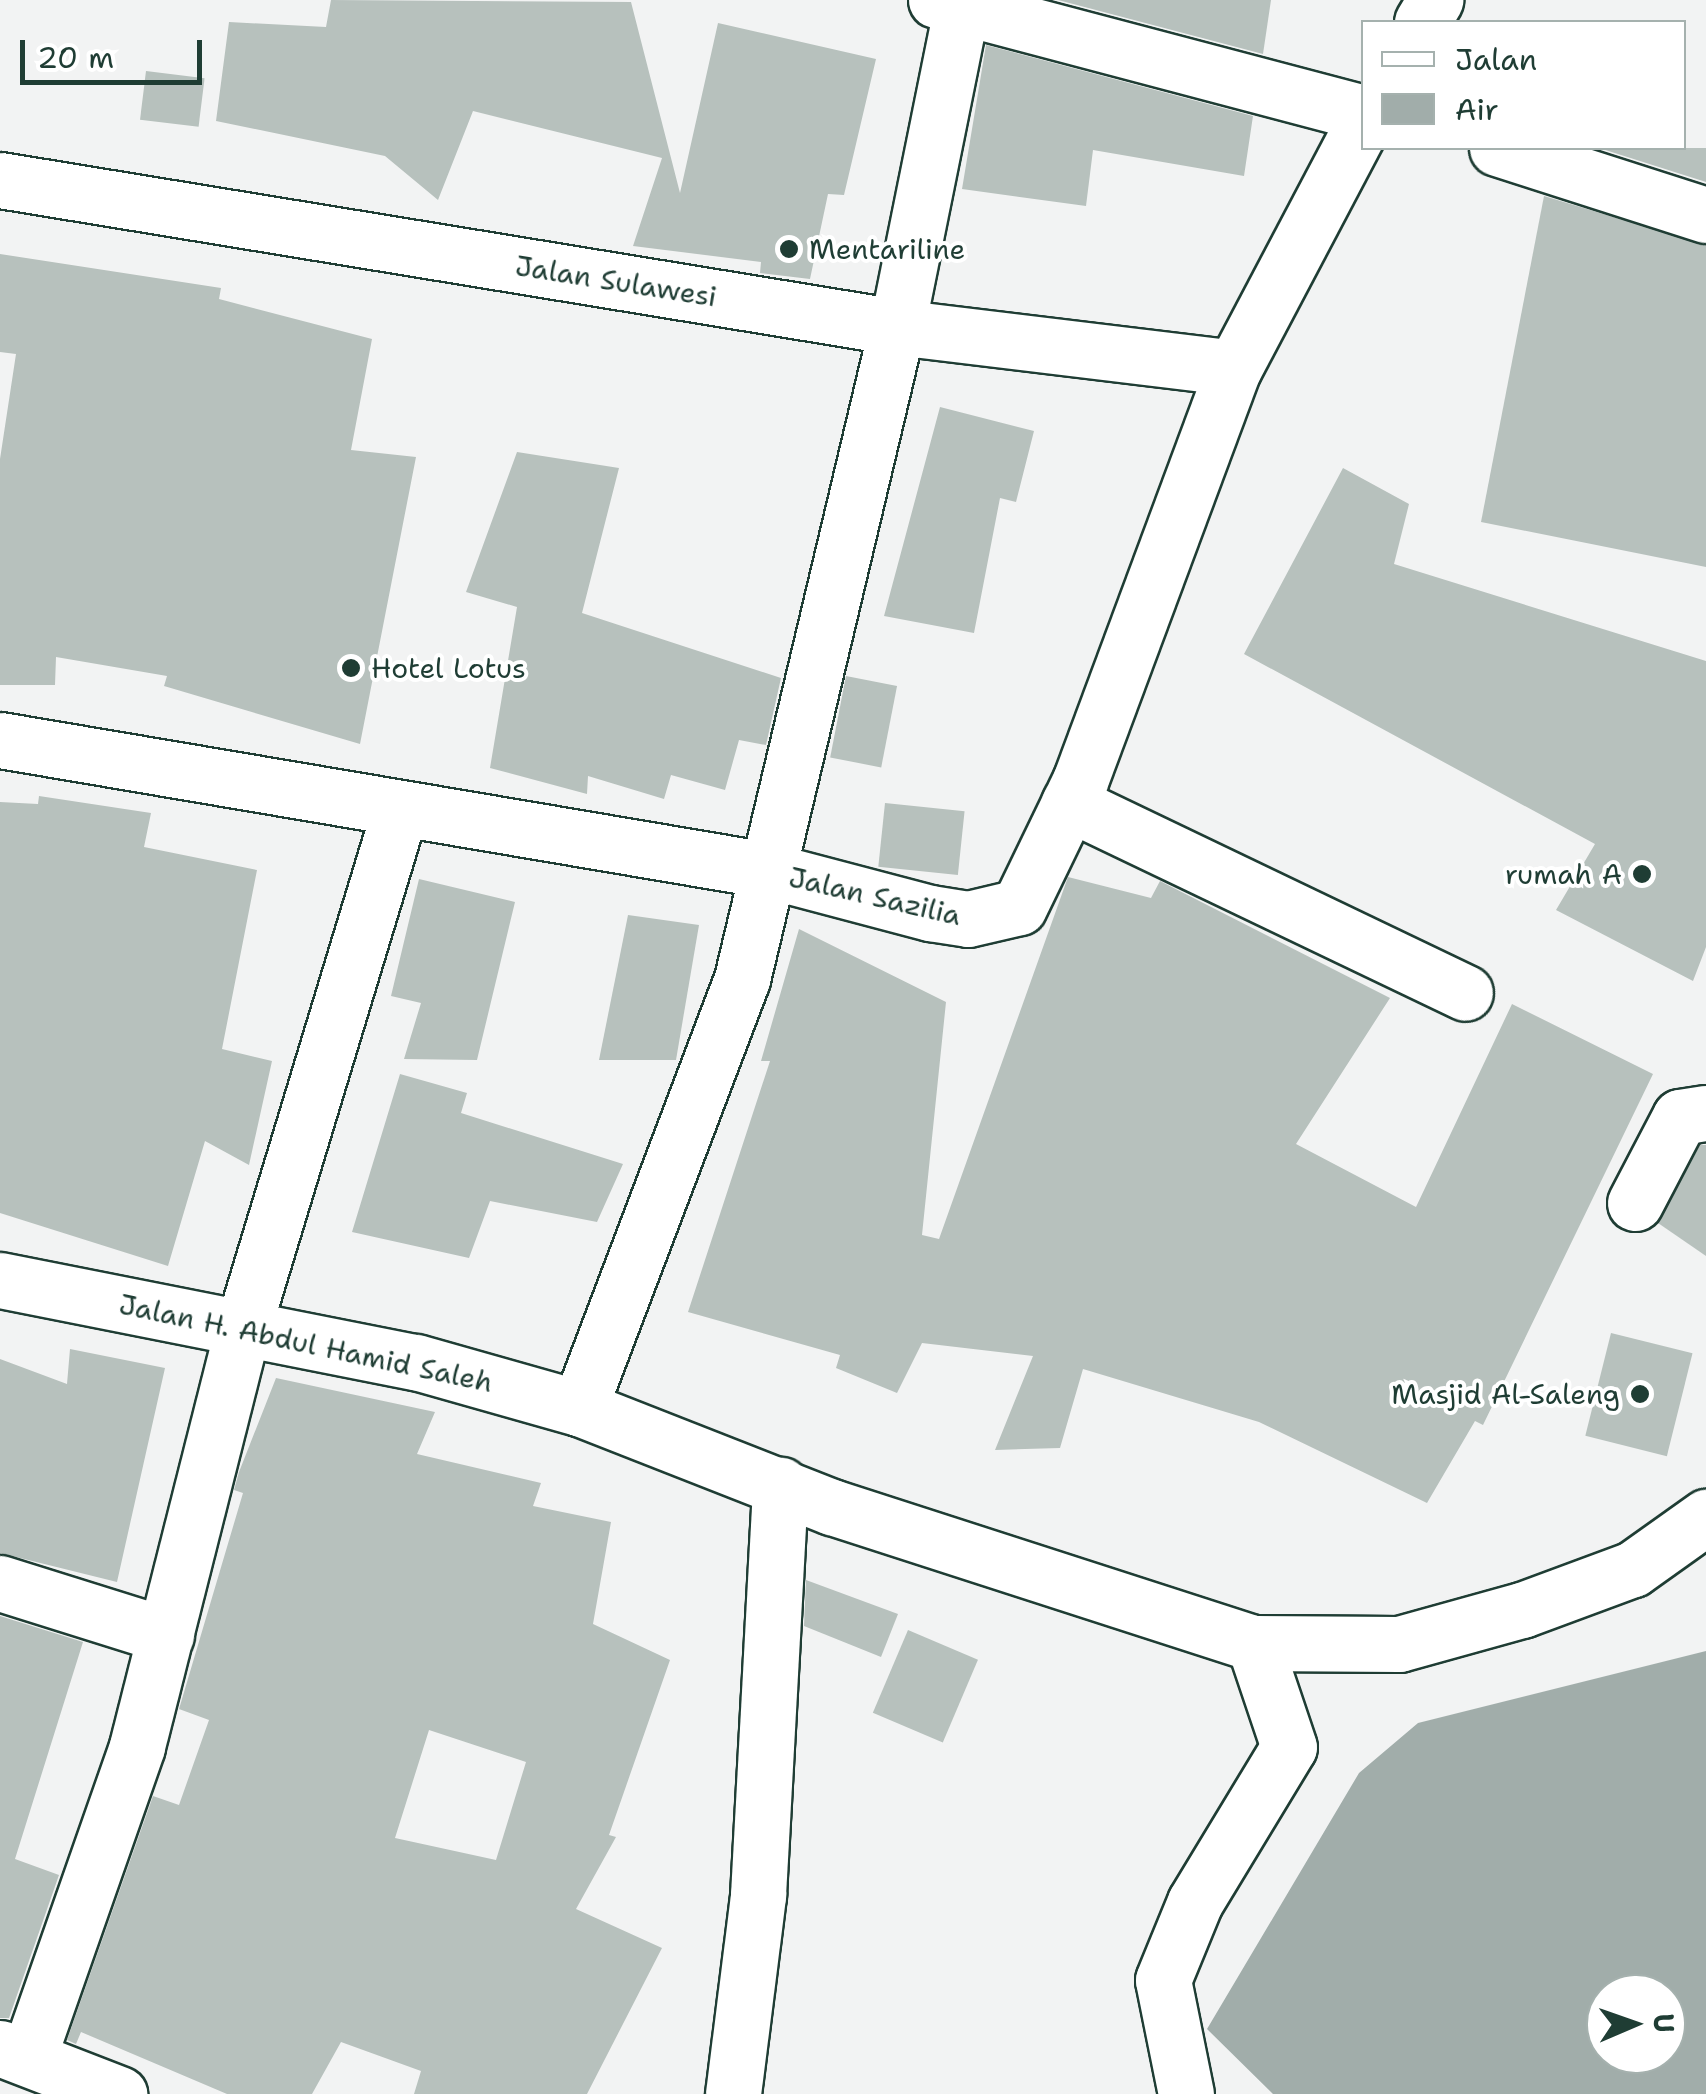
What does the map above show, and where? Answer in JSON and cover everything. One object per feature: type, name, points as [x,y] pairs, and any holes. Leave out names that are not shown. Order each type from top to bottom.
[{"type":"street","points":[[578,1408],[702,1098],[766,870],[897,327],[954,1],[1361,112]]},
{"type":"street","name":"Jalan Sazilia","points":[[0,740],[399,813],[766,870],[930,913],[993,917],[1019,907],[1070,804],[1234,368],[1361,127]]},
{"type":"street","points":[[1503,150],[1706,215]]},
{"type":"street","name":"Jalan Sulawesi","points":[[0,180],[897,327],[1234,368]]},
{"type":"street","points":[[1070,804],[1465,993]]},
{"type":"street","points":[[119,2094],[14,2053],[137,1746],[244,1324],[399,813]]},
{"type":"street","points":[[1635,1203],[1680,1117],[1706,1113]]},
{"type":"street","name":"Jalan H. Abdul Hamid Saleh","points":[[0,1280],[244,1324],[578,1408],[832,1507],[1254,1643],[1399,1644],[1522,1610],[1634,1569],[1706,1517]]},
{"type":"street","points":[[733,2094],[758,1896],[780,1486]]},
{"type":"street","points":[[0,1584],[166,1635]]},
{"type":"street","points":[[1186,2094],[1163,1980],[1195,1902],[1289,1746],[1254,1643]]},
{"type":"water","points":[[1706,1651],[1706,2094],[1273,2094],[1207,2029],[1359,1773],[1418,1723]]},
{"type":"building","points":[[331,0],[631,2],[680,193],[718,23],[876,59],[844,195],[828,194],[810,279],[760,273],[761,262],[633,246],[662,158],[473,111],[438,200],[385,156],[216,121],[229,22],[326,27]]},
{"type":"building","points":[[1058,0],[1271,0],[1263,54]]},
{"type":"building","points":[[986,45],[1253,116],[1244,176],[1093,150],[1086,206],[962,189]]},
{"type":"building","points":[[146,71],[205,78],[199,127],[140,120]]},
{"type":"building","points":[[1706,148],[1706,182],[1605,150]]},
{"type":"building","points":[[1544,196],[1706,245],[1706,567],[1481,522]]},
{"type":"building","points":[[0,254],[221,288],[219,299],[372,339],[351,450],[416,457],[360,744],[164,686],[167,676],[56,657],[55,685],[0,685],[0,459],[16,354],[0,352]]},
{"type":"building","points":[[940,407],[1034,431],[1016,502],[1000,498],[974,633],[884,616]]},
{"type":"building","points":[[517,452],[619,468],[582,613],[781,678],[766,745],[739,740],[725,790],[671,775],[664,799],[588,776],[587,794],[490,768],[517,607],[466,592]]},
{"type":"building","points":[[1343,468],[1409,504],[1394,564],[1706,661],[1706,947],[1693,981],[1556,910],[1595,844],[1244,654]]},
{"type":"building","points":[[846,676],[897,686],[881,767],[830,757]]},
{"type":"building","points":[[39,796],[151,813],[144,847],[257,870],[222,1049],[272,1061],[249,1165],[205,1141],[168,1266],[0,1213],[0,802],[38,804]]},
{"type":"building","points":[[885,803],[965,811],[958,875],[878,867]]},
{"type":"building","points":[[1068,877],[1151,898],[1160,881],[1390,998],[1296,1144],[1416,1207],[1512,1004],[1653,1074],[1483,1425],[1475,1421],[1427,1503],[1259,1422],[1083,1369],[1060,1448],[995,1450],[1033,1356],[922,1343],[897,1393],[836,1368],[840,1355],[688,1312],[770,1061],[761,1061],[799,929],[946,1002],[922,1235],[939,1239]]},
{"type":"building","points":[[419,879],[515,902],[477,1060],[404,1059],[421,1003],[391,996]]},
{"type":"building","points":[[628,915],[699,925],[676,1060],[599,1060]]},
{"type":"building","points":[[400,1074],[467,1093],[461,1113],[623,1164],[597,1222],[490,1201],[469,1258],[352,1232]]},
{"type":"building","points":[[1700,1145],[1706,1145],[1706,1256],[1658,1223]]},
{"type":"building","name":"Masjid Al-Saleng","points":[[1611,1333],[1693,1353],[1667,1456],[1585,1436]]},
{"type":"building","points":[[70,1349],[165,1368],[117,1582],[0,1553],[0,1359],[67,1384]]},
{"type":"building","points":[[276,1378],[435,1412],[417,1454],[541,1483],[533,1506],[611,1522],[593,1624],[670,1660],[609,1835],[616,1837],[576,1909],[662,1948],[587,2094],[414,2094],[421,2071],[341,2042],[312,2094],[227,2094],[81,2032],[76,2044],[67,2040],[153,1796],[179,1805],[209,1720],[179,1709],[243,1493],[234,1490]],"holes":[[[429,1730],[526,1762],[496,1860],[395,1838]]]},
{"type":"building","points":[[806,1580],[898,1614],[881,1657],[804,1626]]},
{"type":"building","points":[[0,1616],[83,1642],[15,1859],[59,1875],[9,2018],[0,2018]]},
{"type":"building","points":[[908,1630],[978,1660],[943,1743],[873,1713]]},
{"type":"place","name":"Mentariline","points":[[789,249]]},
{"type":"place","name":"Hotel Lotus","points":[[351,668]]},
{"type":"place","name":"rumah A","points":[[1642,874]]},
{"type":"place","name":"Masjid Al-Saleng","points":[[1640,1394]]}]
